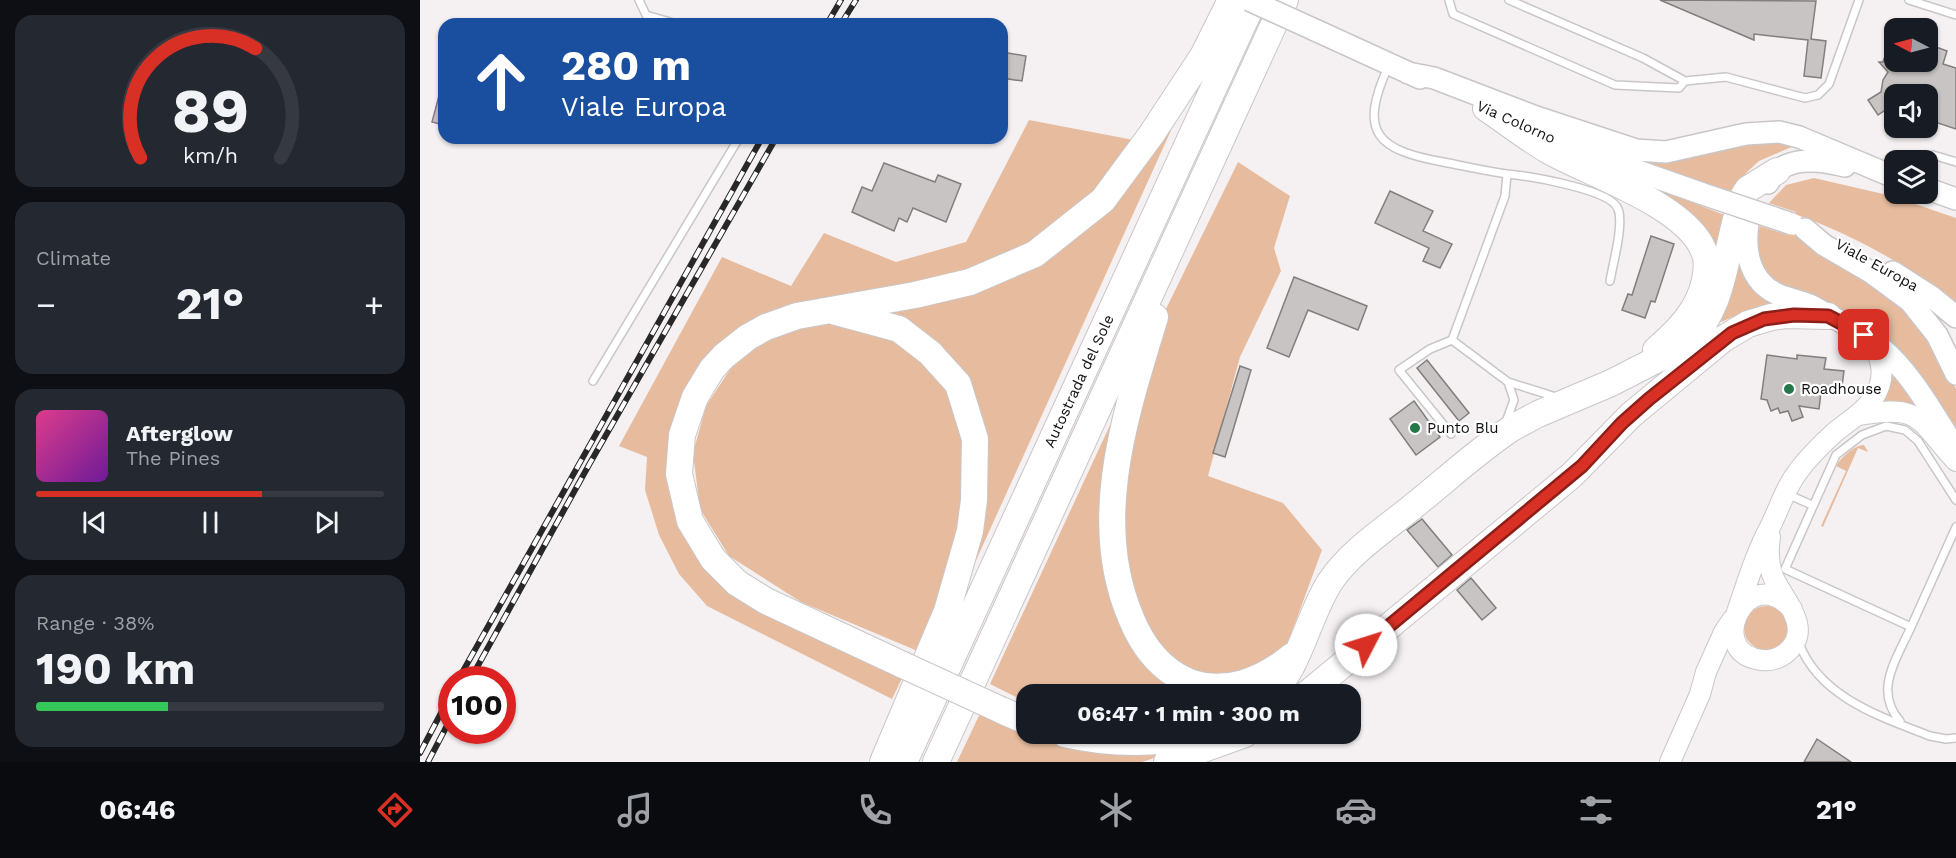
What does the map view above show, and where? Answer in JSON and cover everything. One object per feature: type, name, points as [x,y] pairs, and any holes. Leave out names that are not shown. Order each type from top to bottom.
[{"type":"highway","points":[[1016,717],[776,606],[737,583],[720,568],[700,541],[690,521],[682,492],[679,457],[684,427],[695,397],[718,362],[740,343],[766,327],[797,316],[832,311],[853,304],[915,295],[970,282],[1035,254],[1102,200],[1151,135],[1203,56],[1231,0]]},
{"type":"highway","name":"Autostrada del Sole","points":[[904,762],[1254,0]]},
{"type":"highway","name":"Autostrada del Sole","points":[[936,762],[1286,0]]},
{"type":"highway","points":[[1486,108],[1550,151],[1606,178],[1671,214],[1695,235],[1704,249],[1706,274],[1695,308],[1670,338],[1623,377]]},
{"type":"highway","points":[[1280,684],[1289,673],[1325,592],[1344,565],[1500,436],[1538,414],[1623,377],[1687,344],[1701,329],[1716,302],[1746,209],[1748,189],[1777,171]]},
{"type":"highway","points":[[1159,278],[1157,309],[1130,400],[1114,483],[1112,538],[1127,611],[1134,627],[1151,653],[1169,670],[1195,683],[1223,686],[1260,679],[1275,670],[1299,647]]},
{"type":"highway","points":[[832,311],[899,329],[930,353],[958,384],[975,439],[974,500],[970,531],[954,589],[947,612],[883,762]]},
{"type":"highway","points":[[1319,684],[1572,474],[1636,410],[1723,339],[1748,324],[1771,316],[1828,316]]},
{"type":"highway","points":[[1167,762],[1217,744]]},
{"type":"main road","name":"Via Colorno","points":[[1249,0],[1565,144],[1799,226]]},
{"type":"main road","points":[[1398,68],[1434,78],[1536,117],[1635,150],[1666,152],[1746,134],[1779,132],[1799,137],[1884,174]]},
{"type":"main road","points":[[1777,171],[1793,164],[1813,160],[1884,176]]},
{"type":"main road","points":[[1938,193],[1956,200]]},
{"type":"main road","points":[[1746,209],[1750,262],[1762,284],[1774,292],[1809,305],[1873,341],[1900,367],[1956,449]]},
{"type":"main road","points":[[1799,226],[1821,243],[1872,273],[1910,301],[1936,335],[1956,374]]},
{"type":"main road","name":"Viale Europa","points":[[1799,226],[1841,244],[1887,269],[1932,297],[1956,317]]},
{"type":"street","points":[[1751,657],[1736,643],[1733,627],[1762,539],[1784,492],[1800,469],[1834,433],[1859,415],[1874,397],[1882,375],[1883,363],[1873,341]]},
{"type":"street","points":[[1859,415],[1897,410],[1912,415],[1923,421],[1956,461]]},
{"type":"street","points":[[1700,693],[1724,662],[1738,656],[1767,661],[1782,656],[1794,644],[1798,632],[1797,621],[1770,568],[1768,556],[1771,524]]},
{"type":"street","points":[[1670,762],[1700,693],[1706,672],[1724,632],[1736,614],[1748,600],[1763,595],[1779,598],[1792,609]]},
{"type":"lane","points":[[639,0],[646,15],[656,18]]},
{"type":"lane","points":[[1449,0],[1453,14],[1616,85],[1678,88],[1685,81]]},
{"type":"lane","points":[[1509,0],[1643,58],[1685,81],[1726,77],[1805,98],[1818,95],[1829,84],[1859,0]]},
{"type":"lane","points":[[1909,0],[1956,15]]},
{"type":"lane","points":[[1398,68],[1379,89],[1375,109],[1378,130],[1385,142],[1397,151],[1414,157],[1530,177],[1606,196],[1615,203],[1620,217],[1610,281]]},
{"type":"lane","points":[[593,381],[735,144]]},
{"type":"lane","points":[[1938,157],[1956,162]]},
{"type":"lane","points":[[1451,434],[1399,370],[1430,350],[1452,340],[1505,196],[1507,174]]},
{"type":"lane","points":[[1452,340],[1508,382],[1569,400]]},
{"type":"lane","points":[[1500,436],[1514,400],[1508,382]]},
{"type":"lane","points":[[1911,627],[1786,571],[1785,564],[1836,455],[1862,435],[1889,426],[1905,430],[1915,438],[1956,500]]},
{"type":"lane","points":[[1784,492],[1812,505]]},
{"type":"lane","points":[[1907,726],[1900,722],[1892,711],[1886,689],[1888,677],[1956,527]]},
{"type":"lane","points":[[1798,632],[1806,659],[1827,684],[1854,702],[1907,726],[1936,738],[1956,738]]},
{"type":"shaded area","points":[[1188,93],[968,578],[977,404],[876,307],[1060,247]]},
{"type":"shaded area","points":[[1029,120],[1139,141],[1096,198],[1040,243],[970,276],[873,296],[717,355],[674,456],[714,569],[905,672],[892,699],[707,606],[679,574],[659,535],[645,490],[647,457],[619,446],[722,257],[791,286],[824,233],[896,262],[966,242]]},
{"type":"shaded area","points":[[1776,141],[1794,146],[1759,161],[1747,172],[1734,192],[1707,184],[1706,186],[1622,155]]},
{"type":"shaded area","points":[[1238,162],[1290,196],[1274,248],[1281,271],[1240,357],[1208,476],[1283,503],[1322,550],[1284,653],[1235,677],[1199,675],[1165,655],[1141,615],[1125,565],[1121,501],[1131,430],[1164,313]]},
{"type":"shaded area","points":[[1814,178],[1884,194],[1884,204],[1915,204],[1956,218],[1956,303],[1919,276],[1859,241],[1795,214],[1796,212],[1769,203],[1786,185]]},
{"type":"shaded area","points":[[1635,180],[1727,216],[1712,266]]},
{"type":"shaded area","points":[[1760,226],[1788,235],[1790,233],[1866,276],[1889,292],[1932,340],[1956,389],[1956,431],[1899,350],[1884,337],[1845,312],[1781,288],[1761,272],[1756,242]]},
{"type":"shaded area","points":[[1738,260],[1774,302],[1774,305],[1747,311],[1721,322]]},
{"type":"shaded area","points":[[811,322],[862,325],[915,346],[957,398],[969,484],[952,572],[920,652],[801,602],[729,556],[700,509],[693,453],[706,406],[731,368],[765,338]]},
{"type":"shaded area","points":[[1891,372],[1915,406],[1877,407]]},
{"type":"shaded area","points":[[1130,382],[1111,457],[1139,645],[1199,684],[1016,684],[1016,697],[990,684]]},
{"type":"shaded area","points":[[1864,445],[1868,452],[1858,448],[1823,527],[1821,526],[1846,471],[1836,466],[1852,450]]},
{"type":"shaded area","points":[[1766,606],[1781,613],[1788,628],[1781,643],[1766,650],[1751,643],[1744,628],[1751,613]]},
{"type":"shaded area","points":[[984,705],[1016,719],[1016,744],[1099,744],[1123,749],[1197,744],[1142,762],[957,762]]},
{"type":"building","points":[[1660,0],[1816,1],[1811,39],[1826,41],[1821,78],[1804,76],[1808,40],[1754,34],[1754,40]]},
{"type":"building","points":[[1938,48],[1947,51],[1943,64],[1956,68],[1956,129],[1938,123],[1938,84],[1884,84],[1884,111],[1878,115],[1868,100],[1881,92],[1883,80],[1888,72],[1938,72]]},
{"type":"building","points":[[1008,53],[1026,56],[1022,81],[1008,79]]},
{"type":"building","points":[[438,100],[438,124],[432,122]]},
{"type":"building","points":[[884,163],[935,182],[938,175],[961,184],[946,222],[913,208],[907,222],[899,218],[894,231],[852,212],[862,187],[872,191]]},
{"type":"building","points":[[1390,191],[1433,211],[1423,231],[1452,244],[1440,268],[1423,261],[1429,248],[1375,223]]},
{"type":"building","points":[[1651,236],[1674,244],[1655,302],[1651,301],[1645,318],[1622,310],[1628,294],[1632,295]]},
{"type":"building","points":[[1294,277],[1367,306],[1358,330],[1308,310],[1289,357],[1267,348]]},
{"type":"building","points":[[1767,355],[1797,359],[1797,355],[1826,358],[1824,369],[1844,371],[1841,394],[1821,392],[1819,409],[1799,406],[1803,417],[1792,421],[1788,411],[1780,413],[1778,408],[1771,411],[1767,400],[1761,399]]},
{"type":"building","points":[[1427,360],[1469,413],[1459,421],[1417,368]]},
{"type":"building","points":[[1240,366],[1251,370],[1225,457],[1213,453]]},
{"type":"building","name":"Punto Blu","points":[[1414,401],[1440,437],[1416,455],[1390,419]]},
{"type":"building","points":[[1422,519],[1452,555],[1438,567],[1407,530]]},
{"type":"building","points":[[1471,578],[1496,608],[1482,620],[1457,590]]},
{"type":"building","points":[[1817,739],[1851,762],[1804,762]]},
{"type":"railway","points":[[830,18],[841,0]]},
{"type":"railway","points":[[845,18],[856,0]]},
{"type":"railway","points":[[466,666],[759,144]]},
{"type":"railway","points":[[478,666],[590,463],[773,144]]},
{"type":"railway","points":[[420,753],[438,719]]},
{"type":"railway","points":[[428,762],[438,743]]},
{"type":"place","name":"Roadhouse","points":[[1789,389]]},
{"type":"place","name":"Punto Blu","points":[[1415,428]]},
{"type":"route","points":[[1366,645],[1582,466],[1622,423],[1649,399],[1732,333],[1748,324],[1778,315],[1821,315],[1828,316],[1864,335]]}]
